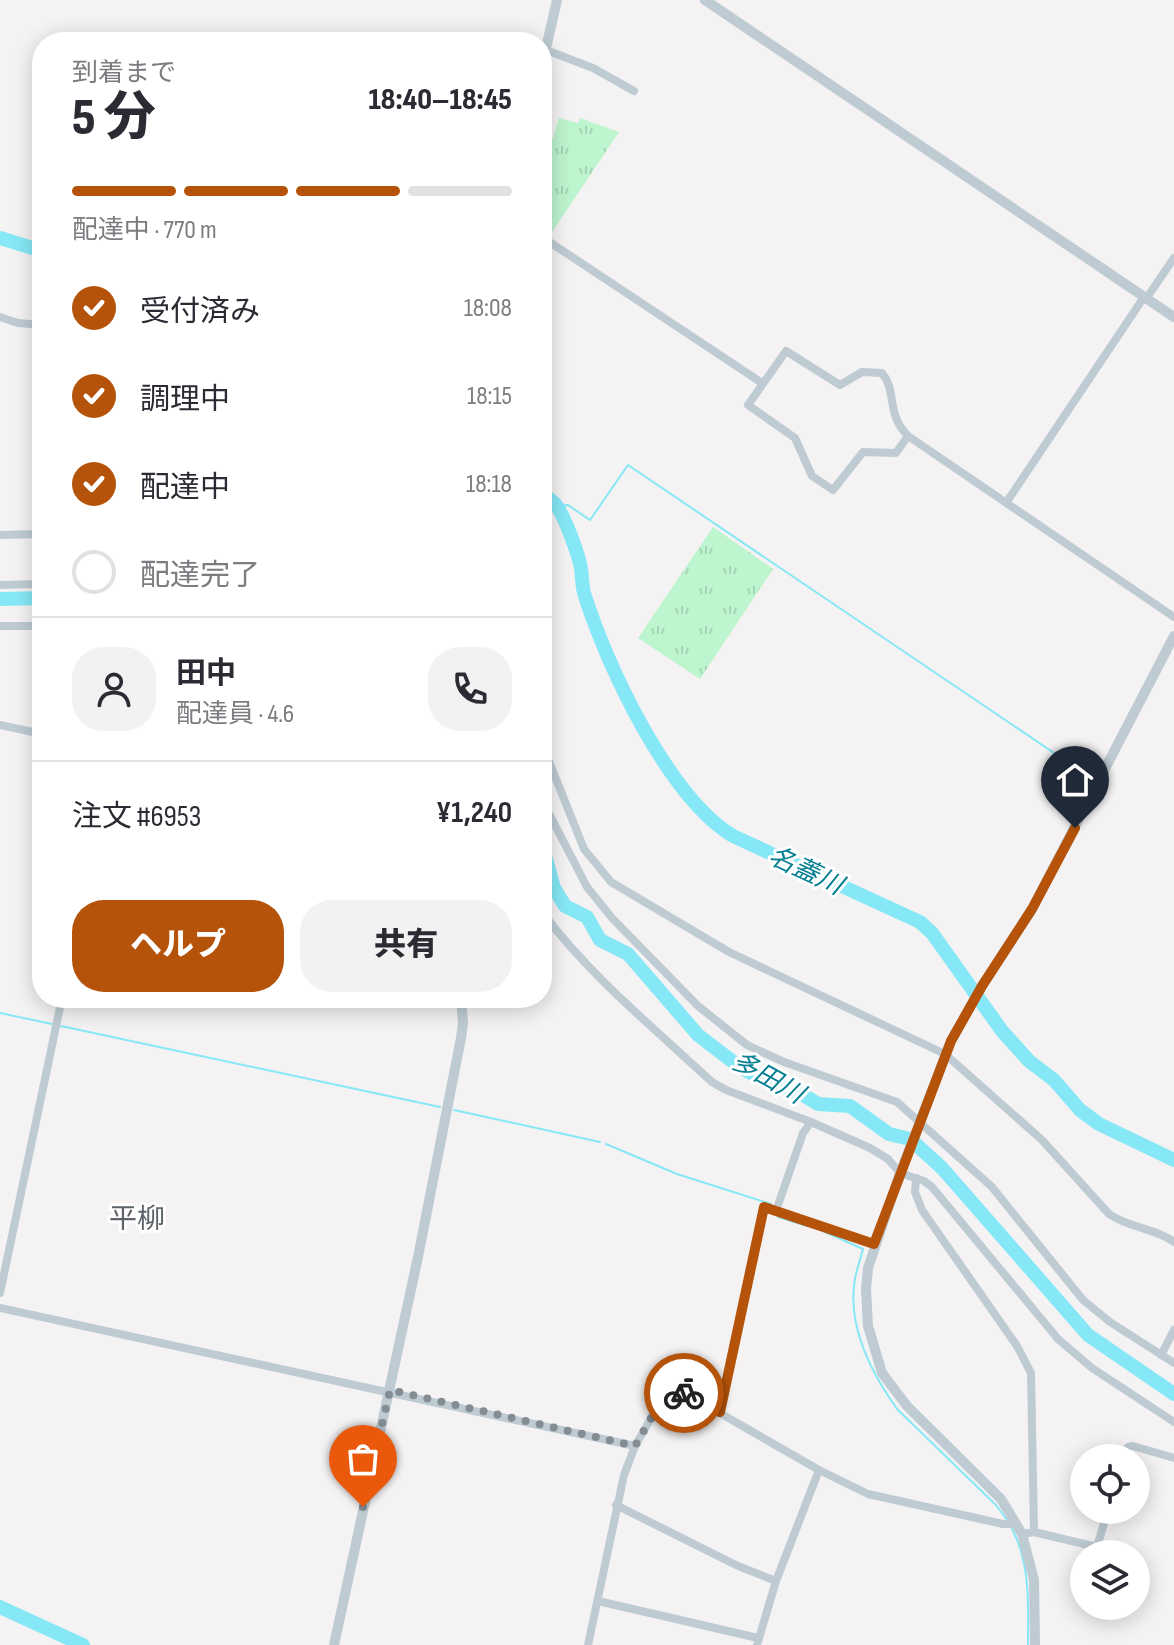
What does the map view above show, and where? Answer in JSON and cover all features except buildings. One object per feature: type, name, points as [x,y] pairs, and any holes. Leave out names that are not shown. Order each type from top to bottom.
[{"type":"street","points":[[550,32],[557,0]]},
{"type":"street","points":[[705,0],[1148,295],[1174,317]]},
{"type":"street","points":[[552,52],[593,68],[634,91]]},
{"type":"street","points":[[552,244],[762,383]]},
{"type":"street","points":[[1006,503],[1174,258]]},
{"type":"street","points":[[0,317],[32,324]]},
{"type":"street","points":[[908,436],[896,453],[868,451],[859,455],[833,490],[812,476],[795,438],[749,408],[749,403],[786,351],[837,384],[843,384],[862,372],[882,373],[887,381],[895,421],[908,436],[1174,617]]},
{"type":"street","points":[[0,535],[32,534]]},
{"type":"street","points":[[0,585],[32,584]]},
{"type":"street","points":[[0,626],[32,626]]},
{"type":"street","points":[[1035,1645],[1034,1580],[1018,1527],[1001,1499],[907,1406],[882,1373],[871,1341],[866,1289],[874,1244],[945,1054],[982,986],[1044,889],[1174,636]]},
{"type":"street","points":[[0,725],[32,732]]},
{"type":"street","points":[[552,769],[584,849],[611,882],[729,952],[945,1054],[1042,1140],[1109,1214],[1120,1222],[1174,1242]]},
{"type":"street","points":[[552,819],[587,887],[612,918],[698,1006],[747,1045],[784,1062],[897,1102],[918,1126],[992,1187],[1083,1300],[1110,1322],[1174,1363]]},
{"type":"street","points":[[552,925],[595,972],[712,1082],[870,1148],[932,1187],[1058,1339],[1092,1368],[1174,1422]]},
{"type":"street","points":[[0,1293],[60,1008]]},
{"type":"street","points":[[334,1645],[390,1390],[461,1038],[461,1008]]},
{"type":"street","points":[[776,1211],[803,1133],[811,1122]]},
{"type":"street","points":[[916,1178],[915,1192],[922,1210],[1017,1346],[1031,1373],[1018,1527]]},
{"type":"street","points":[[720,1412],[764,1207],[874,1244]]},
{"type":"street","points":[[0,1308],[390,1390],[635,1446]]},
{"type":"street","points":[[1161,1355],[1174,1330]]},
{"type":"street","points":[[588,1645],[616,1505],[635,1446],[665,1394],[671,1390],[683,1392],[819,1470],[868,1494],[1097,1547],[1104,1524]]},
{"type":"street","points":[[1150,1451],[1174,1458]]},
{"type":"street","points":[[598,1601],[757,1642],[776,1581],[819,1470]]},
{"type":"street","points":[[616,1505],[738,1566],[776,1581]]},
{"type":"green space","points":[[559,118],[578,123],[580,118],[619,132],[552,232],[552,138]]},
{"type":"green space","points":[[713,527],[773,569],[700,679],[638,638]]},
{"type":"waterway","name":"名蓋川","points":[[0,238],[32,248]]},
{"type":"waterway","points":[[556,506],[568,505],[590,520],[628,465],[1091,778]]},
{"type":"waterway","name":"名蓋川","points":[[552,502],[567,526],[581,568],[584,593],[607,655],[642,726],[685,792],[733,836],[920,922],[932,933],[1002,1031],[1029,1061],[1054,1080],[1080,1110],[1099,1124],[1174,1160]]},
{"type":"waterway","name":"多田川","points":[[0,599],[32,598]]},
{"type":"waterway","name":"多田川","points":[[552,881],[565,906],[587,917],[600,940],[628,954],[698,1035],[741,1068],[818,1104],[850,1106],[889,1134],[910,1139],[942,1168],[1088,1335],[1174,1394]]},
{"type":"waterway","points":[[0,1013],[52,1024]]},
{"type":"waterway","points":[[61,1026],[440,1107]]},
{"type":"waterway","points":[[454,1110],[600,1142]]},
{"type":"waterway","points":[[606,1144],[677,1174],[771,1204]]},
{"type":"waterway","points":[[778,1217],[807,1226]]},
{"type":"waterway","points":[[825,1232],[863,1249],[854,1286],[855,1319],[864,1351],[888,1396],[897,1409],[996,1505],[1007,1520]]},
{"type":"waterway","points":[[1012,1529],[1025,1571],[1028,1645]]},
{"type":"waterway","points":[[0,1607],[83,1645]]},
{"type":"way so far","points":[[363,1507],[390,1390],[635,1446],[665,1394],[671,1390],[684,1393]]},
{"type":"district","name":"平柳","points":[[137,1218]]},
{"type":"route","points":[[684,1393],[720,1412],[764,1207],[874,1244],[951,1041],[1032,909],[1075,828]]}]
